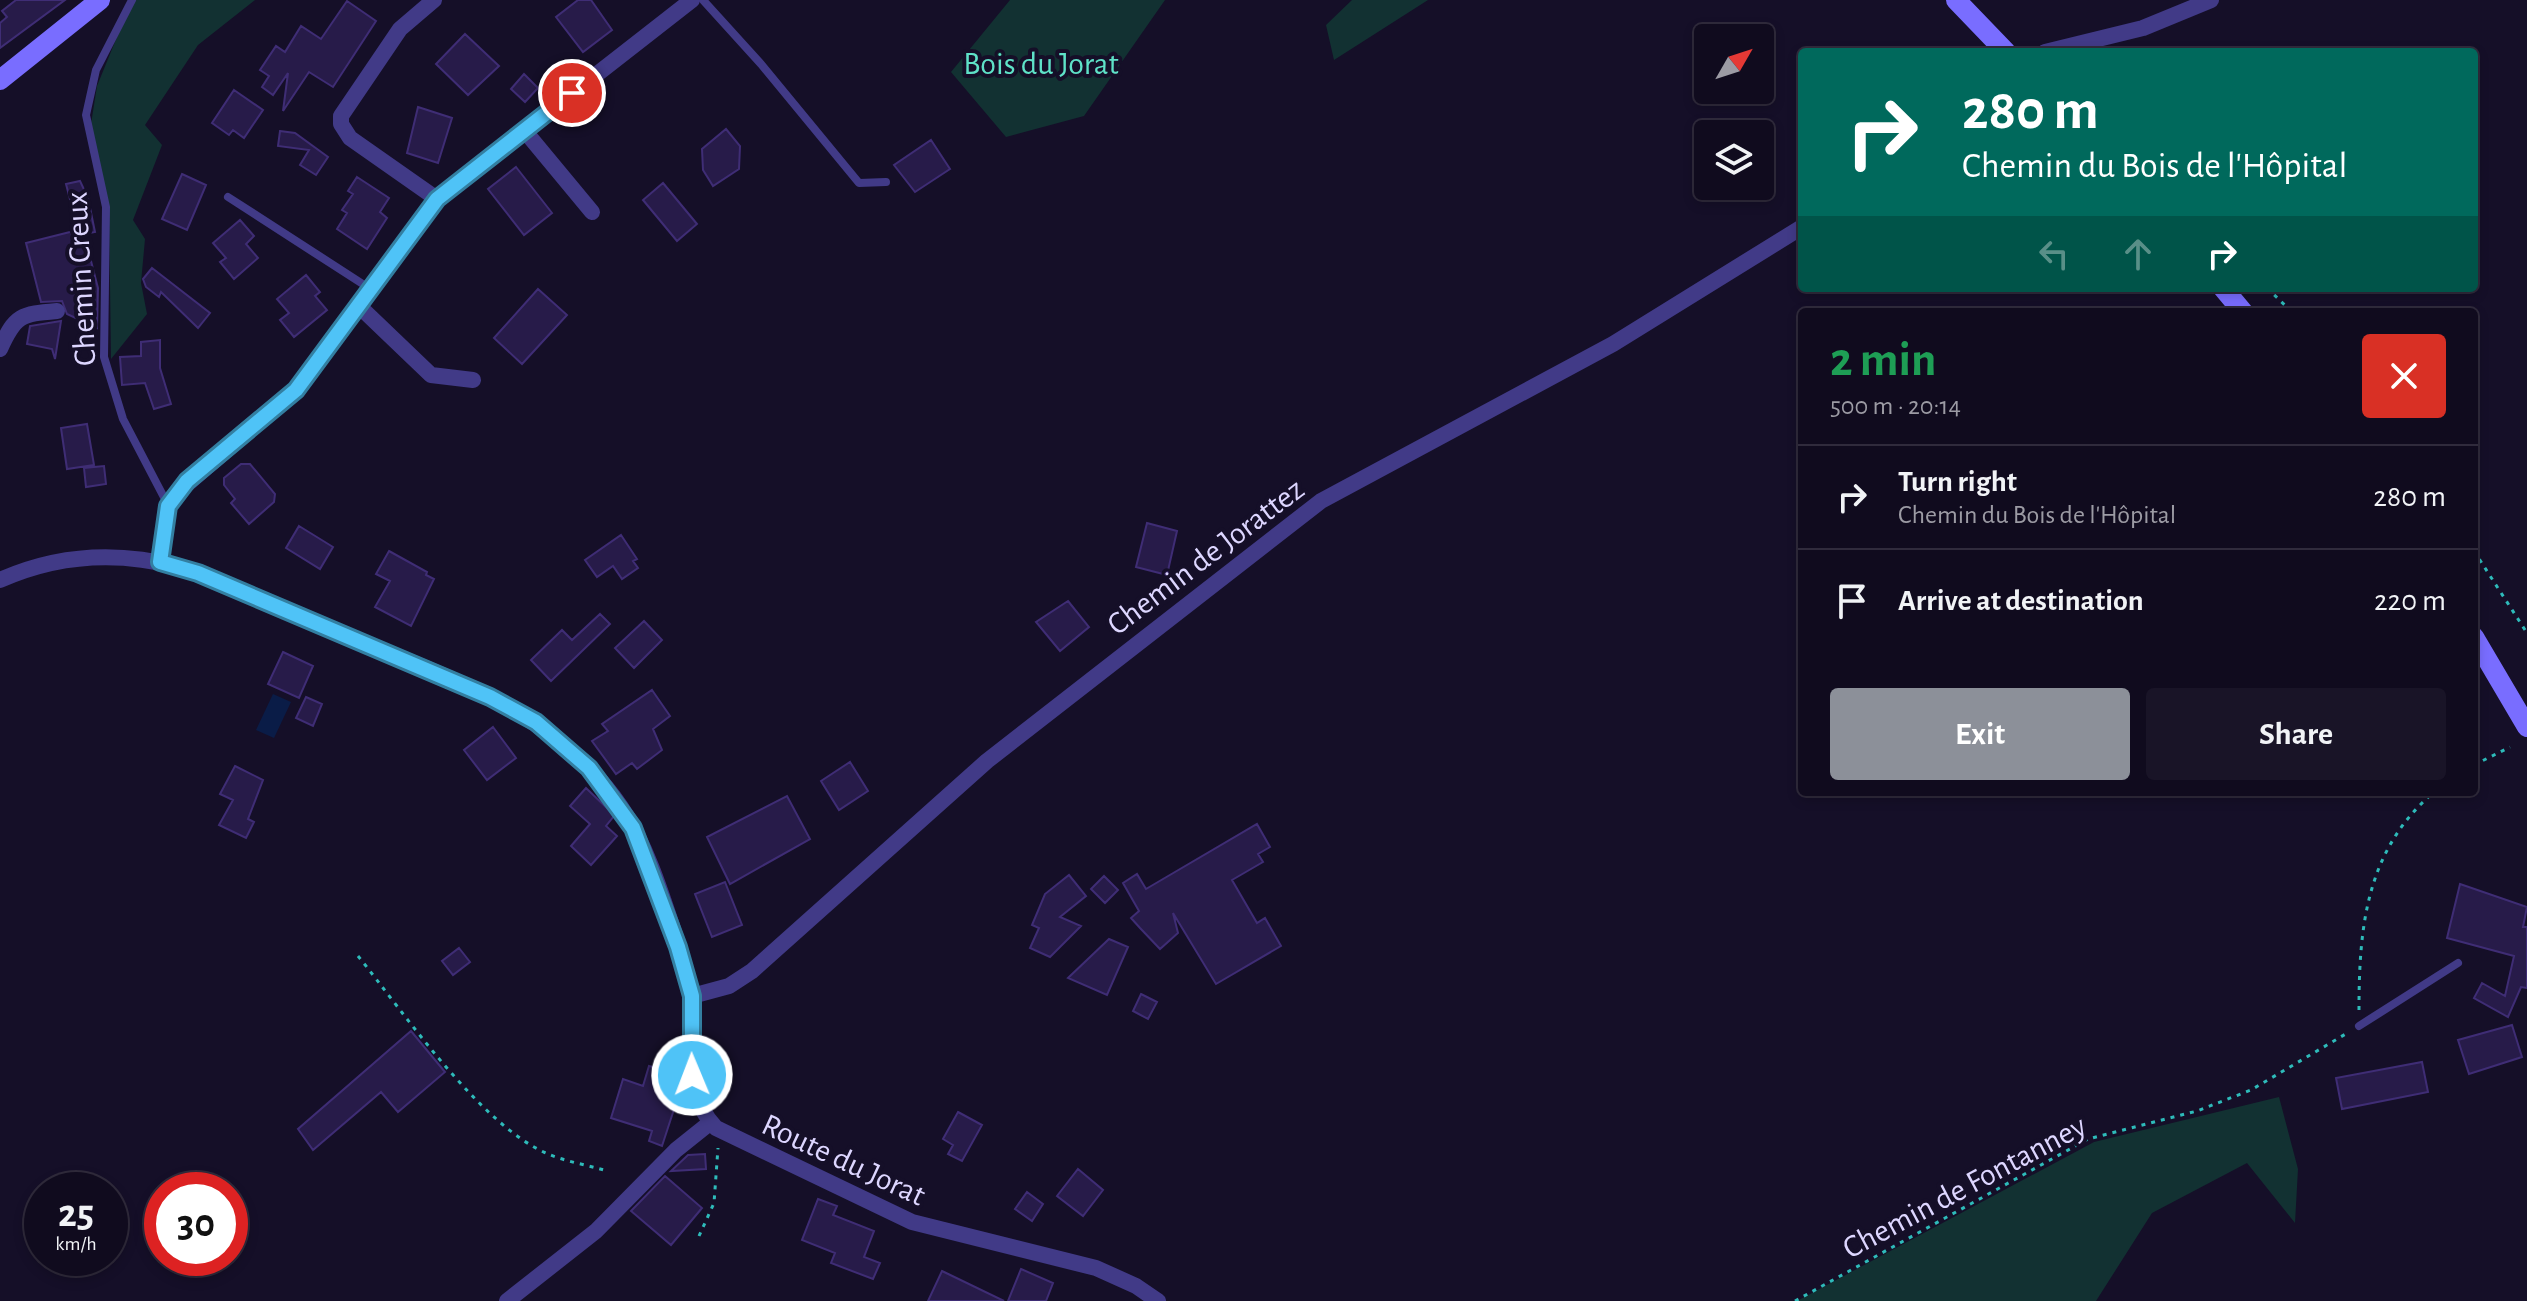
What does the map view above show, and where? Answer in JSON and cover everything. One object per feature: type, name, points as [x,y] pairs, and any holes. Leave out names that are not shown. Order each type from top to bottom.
[{"type":"main road","points":[[0,80],[100,0]]},
{"type":"main road","points":[[1956,0],[2002,48]]},
{"type":"main road","points":[[2226,292],[2240,308]]},
{"type":"main road","points":[[2478,644],[2527,727]]},
{"type":"street","points":[[434,0],[400,29],[341,116],[341,124],[350,138],[437,199]]},
{"type":"street","points":[[160,562],[168,506],[187,481],[296,390],[437,199],[692,0]]},
{"type":"street","points":[[2061,48],[2143,28],[2211,0]]},
{"type":"street","points":[[524,130],[592,212]]},
{"type":"street","name":"Chemin de Jorattez","points":[[692,996],[729,986],[752,971],[987,761],[1321,501],[1613,344],[1798,229]]},
{"type":"street","points":[[360,307],[431,375],[473,380]]},
{"type":"street","points":[[0,349],[9,328],[26,313],[57,311]]},
{"type":"street","name":"Route du Jorat","points":[[0,580],[33,567],[82,557],[160,562],[198,573],[456,681],[516,710],[564,744],[607,789],[633,828],[678,947],[692,996],[692,1075],[698,1097],[718,1128],[912,1222],[1096,1268],[1136,1286],[1158,1301]]},
{"type":"street","points":[[507,1301],[596,1231],[676,1150],[718,1128]]},
{"type":"lane","name":"Chemin Creux","points":[[132,0],[96,70],[86,115],[106,207],[104,357],[123,419],[168,506]]},
{"type":"lane","points":[[703,0],[761,64],[859,183],[886,182]]},
{"type":"lane","points":[[228,197],[372,291]]},
{"type":"lane","points":[[2359,1026],[2458,963]]},
{"type":"path","points":[[2271,292],[2288,308]]},
{"type":"path","points":[[2478,557],[2527,633]]},
{"type":"path","points":[[2478,763],[2510,747]]},
{"type":"path","points":[[2359,1026],[2359,946],[2368,889],[2393,842],[2431,796]]},
{"type":"path","points":[[358,956],[470,1093],[516,1133],[547,1153],[607,1171]]},
{"type":"path","name":"Chemin de Fontanney","points":[[1795,1301],[2088,1139],[2197,1111],[2251,1090],[2359,1026]]},
{"type":"path","points":[[699,1236],[714,1203],[718,1128]]},
{"type":"green space","points":[[132,0],[255,0],[198,45],[145,125],[162,145],[133,220],[145,239],[141,283],[147,314],[111,359],[109,207],[91,124],[97,86]]},
{"type":"green space","name":"Bois du Jorat","points":[[1010,0],[1165,0],[1084,116],[1006,137],[951,72]]},
{"type":"green space","points":[[1352,0],[1428,0],[1334,60],[1326,25]]},
{"type":"green space","points":[[2279,1097],[2298,1169],[2295,1223],[2247,1163],[2152,1213],[2096,1301],[1797,1301],[2094,1142]]},
{"type":"water","points":[[273,694],[291,702],[274,738],[256,730]]},
{"type":"building","points":[[16,0],[65,0],[0,48],[0,23],[7,17],[2,11]]},
{"type":"building","points":[[578,0],[591,0],[612,30],[583,52],[556,17]]},
{"type":"building","points":[[347,1],[376,21],[333,87],[309,72],[283,111],[288,73],[273,95],[262,87],[269,76],[260,70],[276,46],[285,52],[301,26],[321,39]]},
{"type":"building","points":[[465,34],[499,66],[468,95],[436,64]]},
{"type":"building","points":[[524,74],[538,88],[525,102],[511,89]]},
{"type":"building","points":[[234,90],[263,110],[244,138],[233,130],[229,135],[212,123]]},
{"type":"building","points":[[418,107],[452,118],[438,163],[407,153]]},
{"type":"building","points":[[726,129],[740,146],[739,169],[713,186],[703,170],[702,149]]},
{"type":"building","points":[[280,131],[295,133],[328,157],[316,175],[300,165],[309,150],[278,146]]},
{"type":"building","points":[[931,140],[950,169],[915,192],[894,165]]},
{"type":"building","points":[[516,167],[552,213],[524,235],[488,189]]},
{"type":"building","points":[[182,174],[206,185],[187,230],[162,219]]},
{"type":"building","points":[[357,177],[389,198],[380,212],[387,218],[367,249],[337,229],[347,213],[342,210],[353,194],[348,191]]},
{"type":"building","points":[[80,181],[88,198],[95,232],[84,234],[98,288],[97,328],[67,314],[62,301],[41,302],[26,243],[78,230],[66,184]]},
{"type":"building","points":[[663,183],[697,224],[677,241],[643,200]]},
{"type":"building","points":[[240,220],[254,236],[246,244],[258,258],[234,279],[220,262],[226,258],[213,243]]},
{"type":"building","points":[[152,268],[210,313],[198,328],[161,292],[159,297],[146,287],[143,279]]},
{"type":"building","points":[[306,275],[320,292],[315,296],[327,310],[294,337],[280,320],[289,313],[277,299]]},
{"type":"building","points":[[538,289],[567,315],[522,364],[494,338]]},
{"type":"building","points":[[61,321],[55,359],[52,349],[27,344],[30,326]]},
{"type":"building","points":[[160,340],[160,368],[171,404],[154,409],[145,383],[122,385],[120,357],[141,356],[141,342]]},
{"type":"building","points":[[87,424],[94,465],[67,469],[61,428]]},
{"type":"building","points":[[241,464],[250,464],[275,494],[274,502],[249,524],[231,503],[235,499],[224,485],[224,478]]},
{"type":"building","points":[[104,466],[106,484],[86,487],[84,468]]},
{"type":"building","points":[[1147,523],[1177,531],[1167,575],[1136,567]]},
{"type":"building","points":[[299,526],[333,547],[320,569],[286,548]]},
{"type":"building","points":[[621,535],[637,559],[633,561],[638,568],[622,579],[613,566],[597,577],[585,560]]},
{"type":"building","points":[[389,551],[434,579],[411,626],[375,607],[390,581],[376,574]]},
{"type":"building","points":[[1068,601],[1089,627],[1060,651],[1036,622]]},
{"type":"building","points":[[600,614],[610,624],[551,681],[531,660],[562,630],[572,640]]},
{"type":"building","points":[[644,621],[662,640],[634,668],[615,648]]},
{"type":"building","points":[[283,652],[313,666],[299,698],[268,684]]},
{"type":"building","points":[[652,690],[670,716],[653,729],[662,750],[637,769],[632,763],[616,774],[592,741],[608,731],[602,724]]},
{"type":"building","points":[[306,697],[322,704],[313,726],[296,718]]},
{"type":"building","points":[[493,727],[516,758],[487,780],[464,750]]},
{"type":"building","points":[[850,762],[868,791],[839,810],[821,781]]},
{"type":"building","points":[[235,766],[263,780],[248,819],[254,822],[246,838],[219,825],[233,800],[220,794]]},
{"type":"building","points":[[586,788],[614,816],[606,826],[617,836],[591,865],[571,846],[590,824],[570,806]]},
{"type":"building","points":[[787,796],[810,839],[730,884],[707,837]]},
{"type":"building","points":[[1257,824],[1270,847],[1258,854],[1263,862],[1232,880],[1257,923],[1265,918],[1281,946],[1216,984],[1173,913],[1178,933],[1160,949],[1140,928],[1131,918],[1139,911],[1123,883],[1137,874],[1146,889]]},
{"type":"building","points":[[1069,875],[1086,896],[1060,917],[1081,926],[1050,957],[1030,948],[1039,928],[1032,925],[1045,894]]},
{"type":"building","points":[[1104,876],[1118,890],[1105,903],[1091,889]]},
{"type":"building","points":[[725,882],[742,925],[712,937],[695,894]]},
{"type":"building","points":[[2460,884],[2527,907],[2523,927],[2527,927],[2527,988],[2521,987],[2508,1017],[2474,998],[2482,983],[2505,996],[2514,956],[2447,938]]},
{"type":"building","points":[[1109,939],[1128,947],[1107,995],[1068,978]]},
{"type":"building","points":[[459,948],[470,962],[453,975],[442,961]]},
{"type":"building","points":[[1141,994],[1157,1002],[1148,1019],[1133,1011]]},
{"type":"building","points":[[2512,1025],[2522,1057],[2469,1074],[2458,1040]]},
{"type":"building","points":[[411,1031],[445,1072],[398,1112],[381,1092],[313,1150],[298,1129]]},
{"type":"building","points":[[2422,1062],[2428,1092],[2342,1109],[2336,1078]]},
{"type":"building","points":[[649,1066],[673,1072],[667,1093],[678,1097],[662,1146],[649,1141],[652,1131],[611,1118],[623,1079],[643,1086]]},
{"type":"building","points":[[958,1112],[982,1125],[962,1161],[948,1154],[953,1145],[943,1139]]},
{"type":"building","points":[[705,1154],[706,1169],[671,1171],[688,1155]]},
{"type":"building","points":[[1078,1169],[1103,1190],[1083,1216],[1057,1196]]},
{"type":"building","points":[[665,1176],[702,1208],[671,1245],[631,1211]]},
{"type":"building","points":[[1027,1192],[1043,1204],[1032,1221],[1015,1209]]},
{"type":"building","points":[[818,1199],[837,1206],[833,1215],[874,1231],[864,1257],[880,1263],[873,1279],[831,1263],[835,1253],[802,1240]]},
{"type":"building","points":[[1021,1269],[1053,1283],[1046,1301],[1008,1301]]},
{"type":"building","points":[[942,1271],[1004,1301],[928,1301]]},
{"type":"route","points":[[572,93],[437,199],[296,390],[187,481],[168,506],[160,562],[198,573],[456,681],[536,722],[573,752],[607,789],[633,828],[671,926],[692,996],[692,1075]]}]
